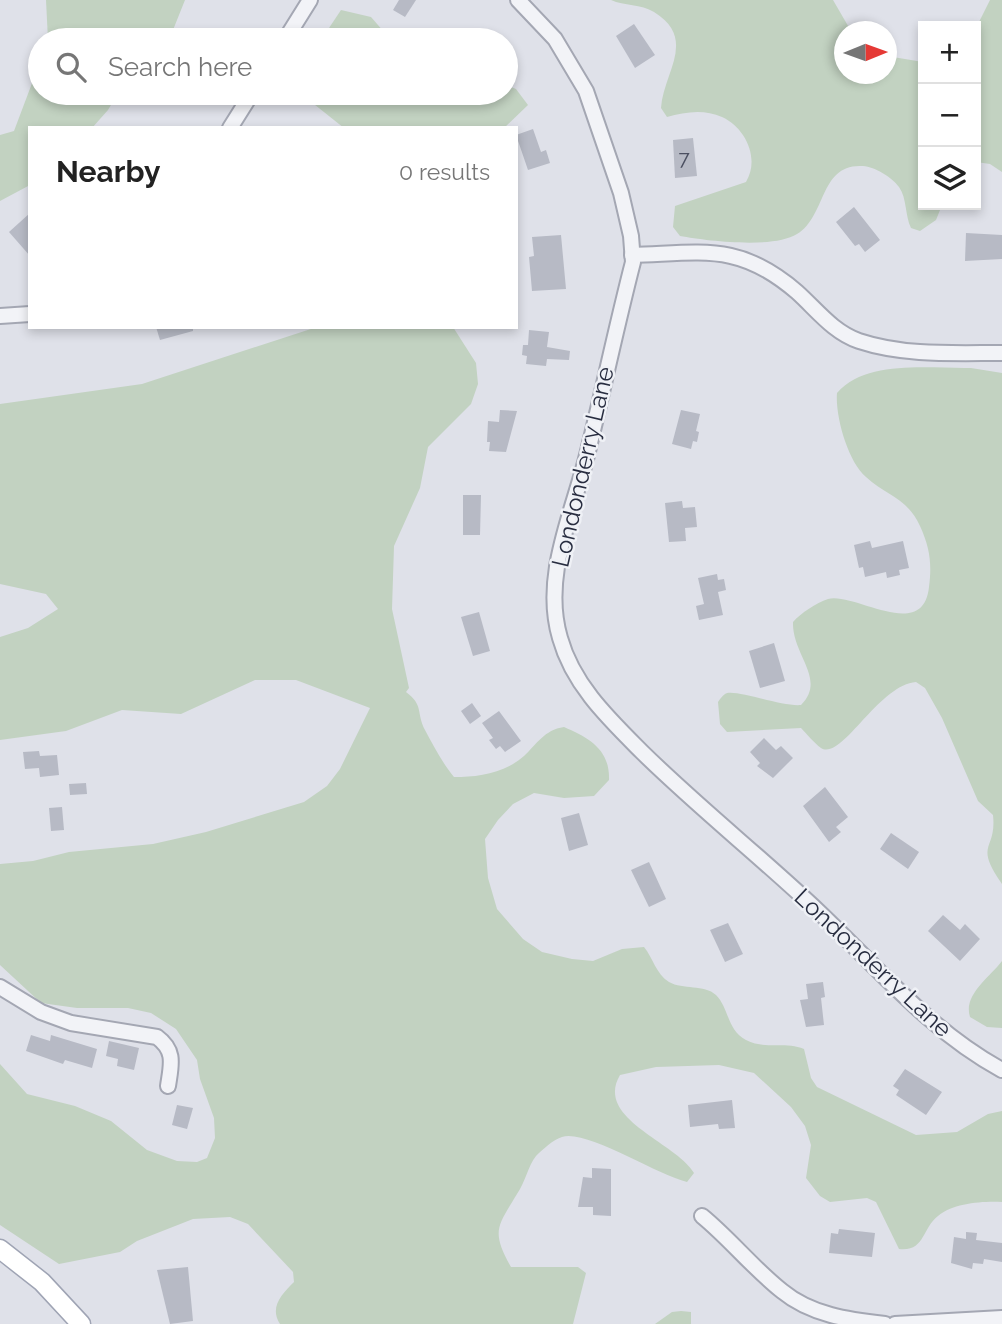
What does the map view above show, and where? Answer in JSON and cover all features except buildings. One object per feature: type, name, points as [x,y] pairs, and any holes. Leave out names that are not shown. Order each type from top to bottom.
[{"type":"main road","points":[[0,1249],[42,1282],[81,1324]]},
{"type":"street","points":[[292,28],[310,0]]},
{"type":"street","name":"Londonderry Lane","points":[[518,0],[555,39],[586,92],[621,193],[632,254],[589,449],[559,551],[555,591],[559,638],[579,681],[618,727],[681,791],[817,910],[913,1004],[960,1043],[1002,1070]]},
{"type":"street","points":[[231,126],[244,105]]},
{"type":"street","points":[[632,254],[710,253],[744,257],[763,266],[837,330],[858,341],[895,349],[1002,353]]},
{"type":"street","points":[[0,316],[28,314]]},
{"type":"street","points":[[0,987],[41,1012],[71,1023],[157,1037],[167,1044],[172,1053],[168,1086]]},
{"type":"street","points":[[702,1216],[783,1292],[815,1309],[843,1319],[885,1324]]},
{"type":"street","points":[[895,1324],[1002,1318]]},
{"type":"green space","points":[[46,0],[185,0],[174,28],[47,28]]},
{"type":"green space","points":[[611,0],[833,0],[845,21],[834,21],[834,84],[897,84],[897,58],[918,61],[918,210],[940,210],[936,220],[920,231],[911,228],[899,187],[883,173],[863,166],[849,167],[838,173],[807,226],[786,239],[740,243],[680,236],[673,227],[675,206],[746,182],[752,164],[751,154],[744,136],[722,117],[694,112],[667,117],[661,108],[675,57],[674,33],[667,22],[654,12]]},
{"type":"green space","points":[[990,0],[1002,0],[1002,172],[990,164],[981,163],[980,21]]},
{"type":"green space","points":[[341,10],[371,17],[381,28],[329,28]]},
{"type":"green space","points":[[518,92],[528,105],[506,126],[341,126],[315,105],[518,105]]},
{"type":"green space","points":[[28,94],[28,105],[111,105],[94,126],[28,126],[28,186],[0,201],[0,135],[14,131]]},
{"type":"green space","points":[[311,329],[454,329],[476,363],[478,384],[471,404],[428,447],[420,488],[394,546],[392,609],[409,688],[406,692],[418,705],[425,730],[454,777],[482,775],[500,770],[517,762],[546,734],[564,727],[589,740],[602,753],[606,760],[609,780],[594,796],[564,798],[534,793],[513,804],[498,820],[485,839],[488,878],[497,909],[523,939],[542,952],[593,961],[622,949],[644,947],[661,975],[669,982],[706,989],[716,995],[740,1036],[753,1043],[804,1049],[811,1078],[817,1087],[916,1135],[957,1132],[988,1114],[1002,1111],[1002,1202],[952,1208],[933,1221],[914,1247],[899,1249],[876,1202],[867,1198],[830,1202],[820,1196],[806,1178],[811,1145],[805,1126],[791,1107],[754,1073],[719,1065],[656,1067],[620,1075],[615,1091],[618,1105],[627,1117],[685,1162],[694,1173],[687,1182],[604,1146],[573,1136],[555,1140],[533,1160],[520,1190],[501,1222],[499,1237],[511,1267],[578,1267],[586,1273],[573,1324],[280,1324],[276,1306],[294,1282],[293,1272],[248,1224],[230,1217],[193,1219],[137,1241],[120,1252],[59,1264],[0,1225],[0,1064],[27,1094],[75,1106],[111,1121],[147,1150],[177,1161],[197,1162],[207,1158],[215,1138],[214,1118],[200,1079],[197,1060],[176,1029],[151,1013],[128,1008],[77,1008],[41,1003],[0,965],[0,864],[33,861],[69,852],[153,844],[206,832],[304,802],[327,786],[340,769],[370,708],[296,680],[255,680],[181,714],[122,710],[66,731],[0,740],[0,637],[28,628],[58,609],[46,594],[0,584],[0,404],[142,384]]},
{"type":"green space","points":[[918,367],[971,368],[1002,373],[1002,884],[987,853],[992,835],[993,815],[978,801],[942,718],[925,688],[916,682],[902,686],[888,695],[850,734],[830,749],[821,748],[801,728],[727,732],[720,724],[718,702],[730,693],[801,705],[811,686],[810,676],[797,645],[793,622],[819,603],[828,599],[840,599],[902,614],[914,612],[924,603],[930,571],[928,549],[920,526],[902,502],[873,483],[854,461],[841,426],[837,393],[850,382],[882,370]]},
{"type":"green space","points":[[1002,961],[1002,1028],[987,1027],[970,1017],[970,1001],[978,987]]},
{"type":"green space","points":[[672,1312],[691,1312],[691,1324],[655,1324]]}]
